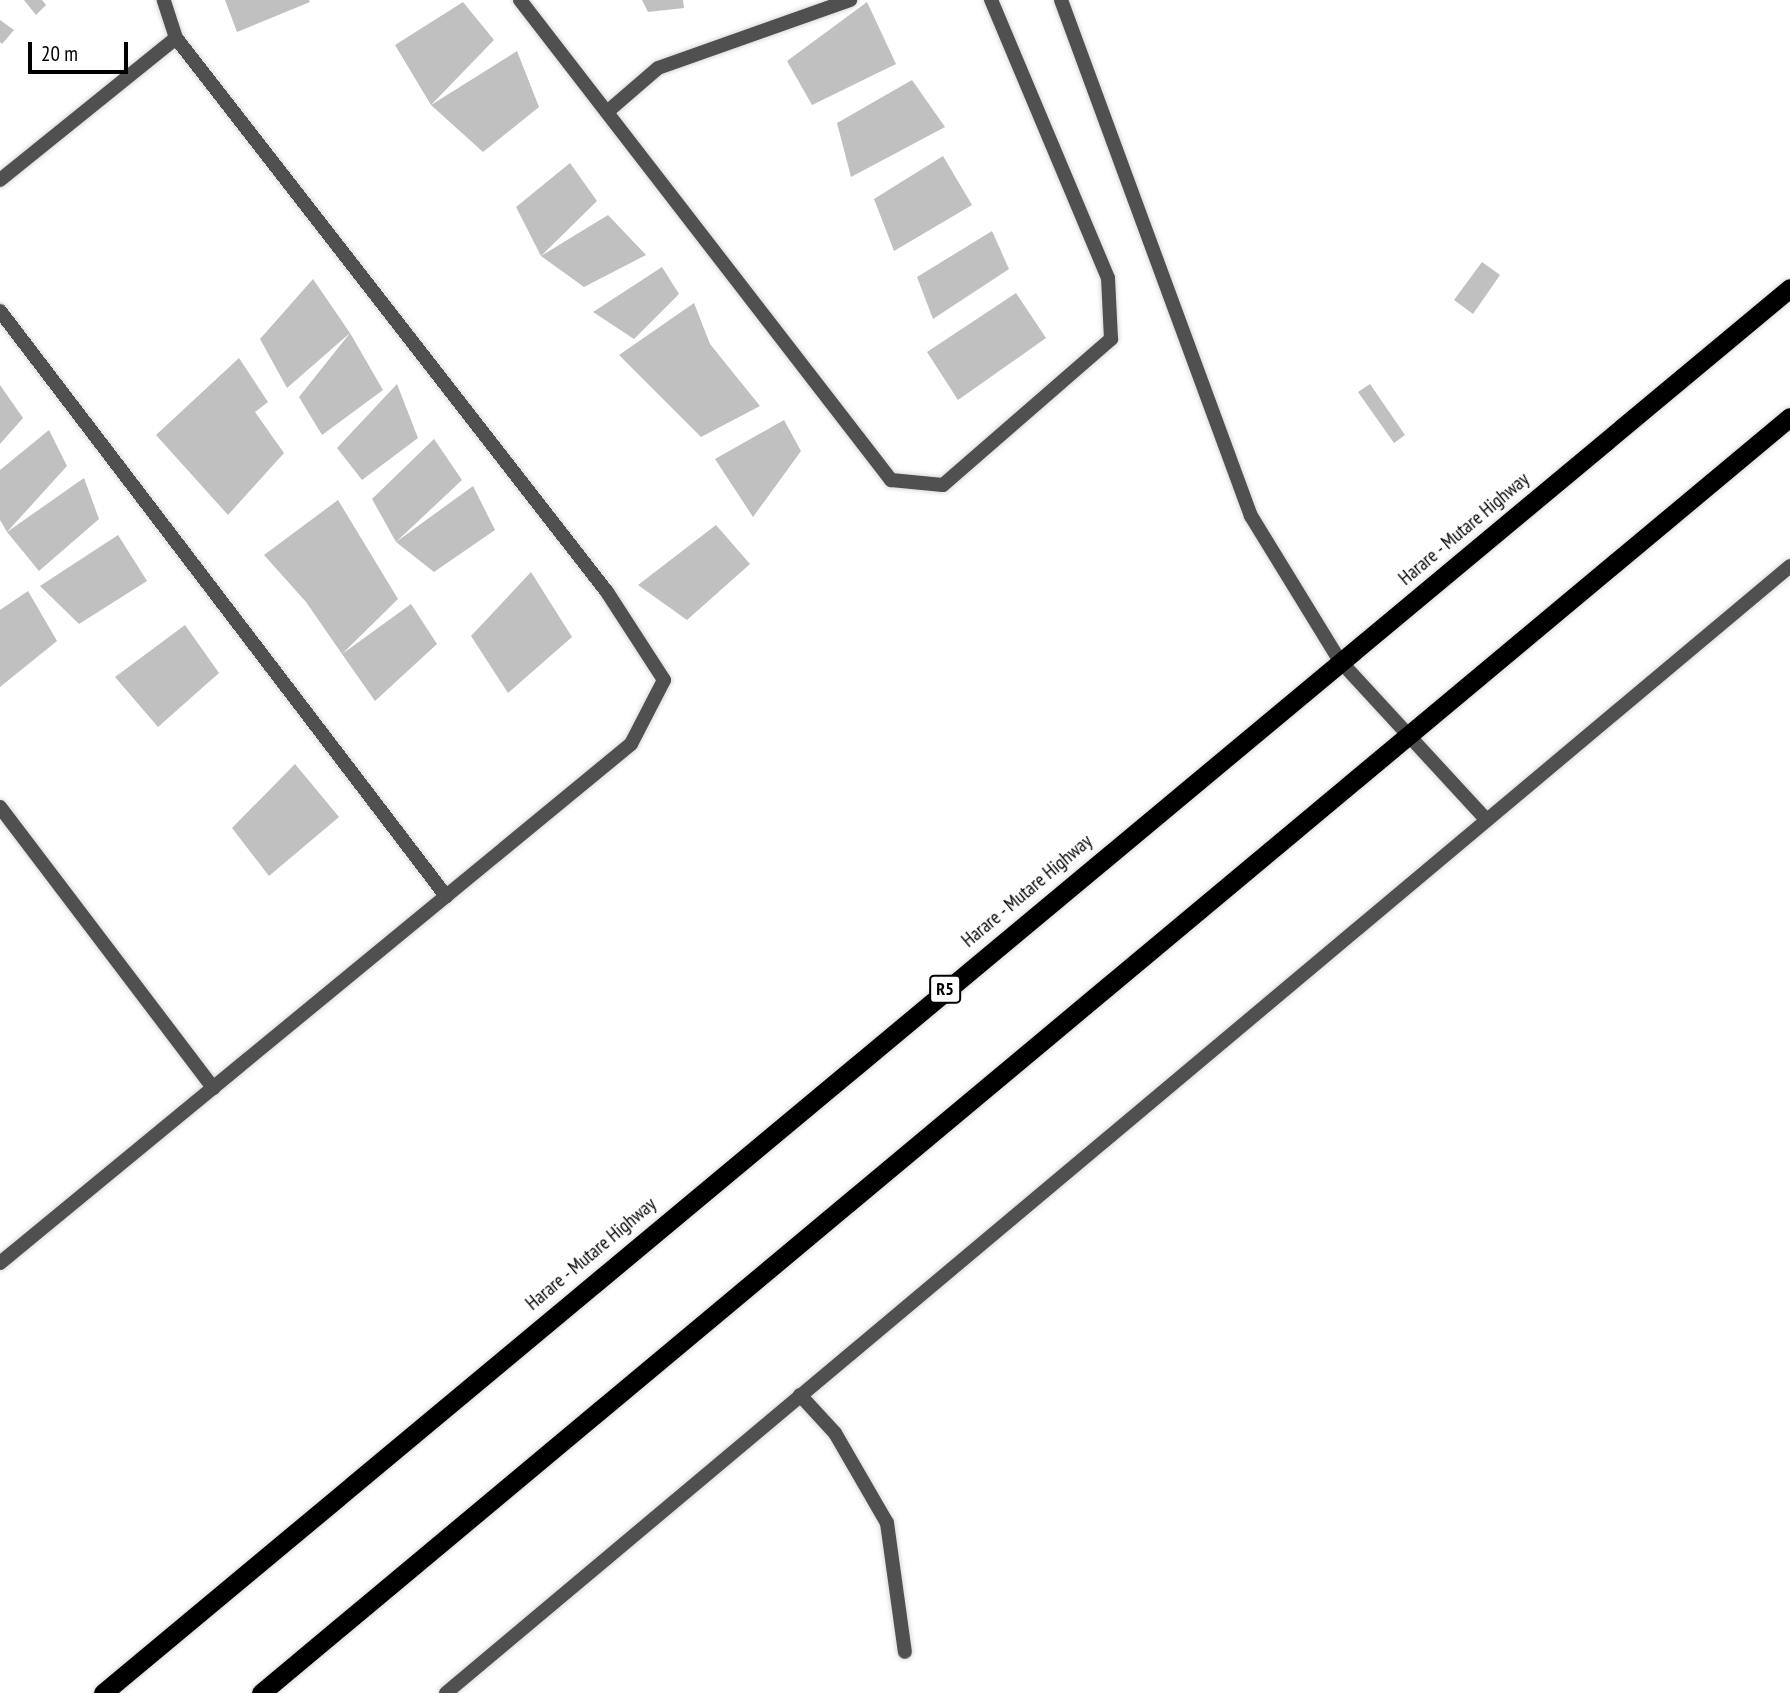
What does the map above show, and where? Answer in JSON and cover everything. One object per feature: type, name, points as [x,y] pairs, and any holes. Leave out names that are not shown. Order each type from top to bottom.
[{"type":"highway","name":"Harare - Mutare Highway","points":[[103,1693],[1340,660],[1790,288]]},
{"type":"highway","points":[[261,1693],[1790,416]]},
{"type":"street","points":[[0,1263],[631,744],[664,680],[607,593],[176,38],[164,0]]},
{"type":"street","points":[[520,0],[891,480],[943,485],[1111,339],[1108,278],[991,0]]},
{"type":"street","points":[[607,112],[658,68],[850,0]]},
{"type":"street","points":[[1061,0],[1251,516],[1340,660],[1410,733],[1486,819]]},
{"type":"street","points":[[0,180],[176,38]]},
{"type":"street","points":[[0,311],[446,896]]},
{"type":"street","points":[[446,1693],[1790,566]]},
{"type":"street","points":[[0,807],[213,1088]]},
{"type":"street","points":[[800,1395],[835,1433],[887,1523],[905,1652]]},
{"type":"building","points":[[24,0],[42,0],[46,5],[36,15]]},
{"type":"building","points":[[225,0],[309,0],[310,2],[237,32]]},
{"type":"building","points":[[642,0],[683,0],[684,8],[648,12]]},
{"type":"building","points":[[463,2],[494,40],[431,105],[395,45]]},
{"type":"building","points":[[867,2],[896,64],[812,105],[787,61]]},
{"type":"building","points":[[0,20],[14,30],[2,44],[0,42]]},
{"type":"building","points":[[517,51],[539,107],[483,152],[431,105]]},
{"type":"building","points":[[912,80],[945,127],[851,177],[837,123]]},
{"type":"building","points":[[943,156],[972,205],[894,251],[874,199]]},
{"type":"building","points":[[570,163],[597,201],[541,256],[516,207]]},
{"type":"building","points":[[608,215],[646,255],[584,287],[541,256]]},
{"type":"building","points":[[992,231],[1009,269],[933,319],[917,277]]},
{"type":"building","points":[[1482,262],[1500,275],[1473,314],[1454,300]]},
{"type":"building","points":[[662,267],[679,294],[634,339],[593,312]]},
{"type":"building","points":[[313,279],[350,333],[287,388],[260,339]]},
{"type":"building","points":[[1016,293],[1046,338],[958,400],[927,352]]},
{"type":"building","points":[[694,303],[710,344],[760,406],[701,437],[619,355]]},
{"type":"building","points":[[350,333],[383,390],[322,435],[299,397]]},
{"type":"building","points":[[239,358],[268,402],[255,412],[284,453],[228,515],[156,435]]},
{"type":"building","points":[[397,384],[418,438],[362,480],[337,448]]},
{"type":"building","points":[[1370,384],[1405,435],[1394,443],[1358,392]]},
{"type":"building","points":[[0,385],[23,418],[0,444]]},
{"type":"building","points":[[784,420],[801,451],[753,517],[715,459]]},
{"type":"building","points":[[49,430],[67,466],[7,532],[0,520],[0,470]]},
{"type":"building","points":[[434,439],[462,480],[396,542],[372,499]]},
{"type":"building","points":[[84,478],[99,519],[39,571],[7,532]]},
{"type":"building","points":[[473,486],[495,530],[434,572],[396,542]]},
{"type":"building","points":[[338,500],[398,599],[342,654],[306,602],[264,555]]},
{"type":"building","points":[[716,525],[750,564],[687,620],[638,585]]},
{"type":"building","points":[[118,535],[147,581],[79,624],[40,586]]},
{"type":"building","points":[[531,572],[572,637],[508,693],[471,636]]},
{"type":"building","points":[[28,591],[57,641],[0,687],[0,610]]},
{"type":"building","points":[[411,604],[437,644],[375,701],[342,654]]},
{"type":"building","points":[[185,625],[219,673],[158,727],[115,677]]},
{"type":"building","points":[[295,764],[339,817],[269,876],[232,828]]}]
